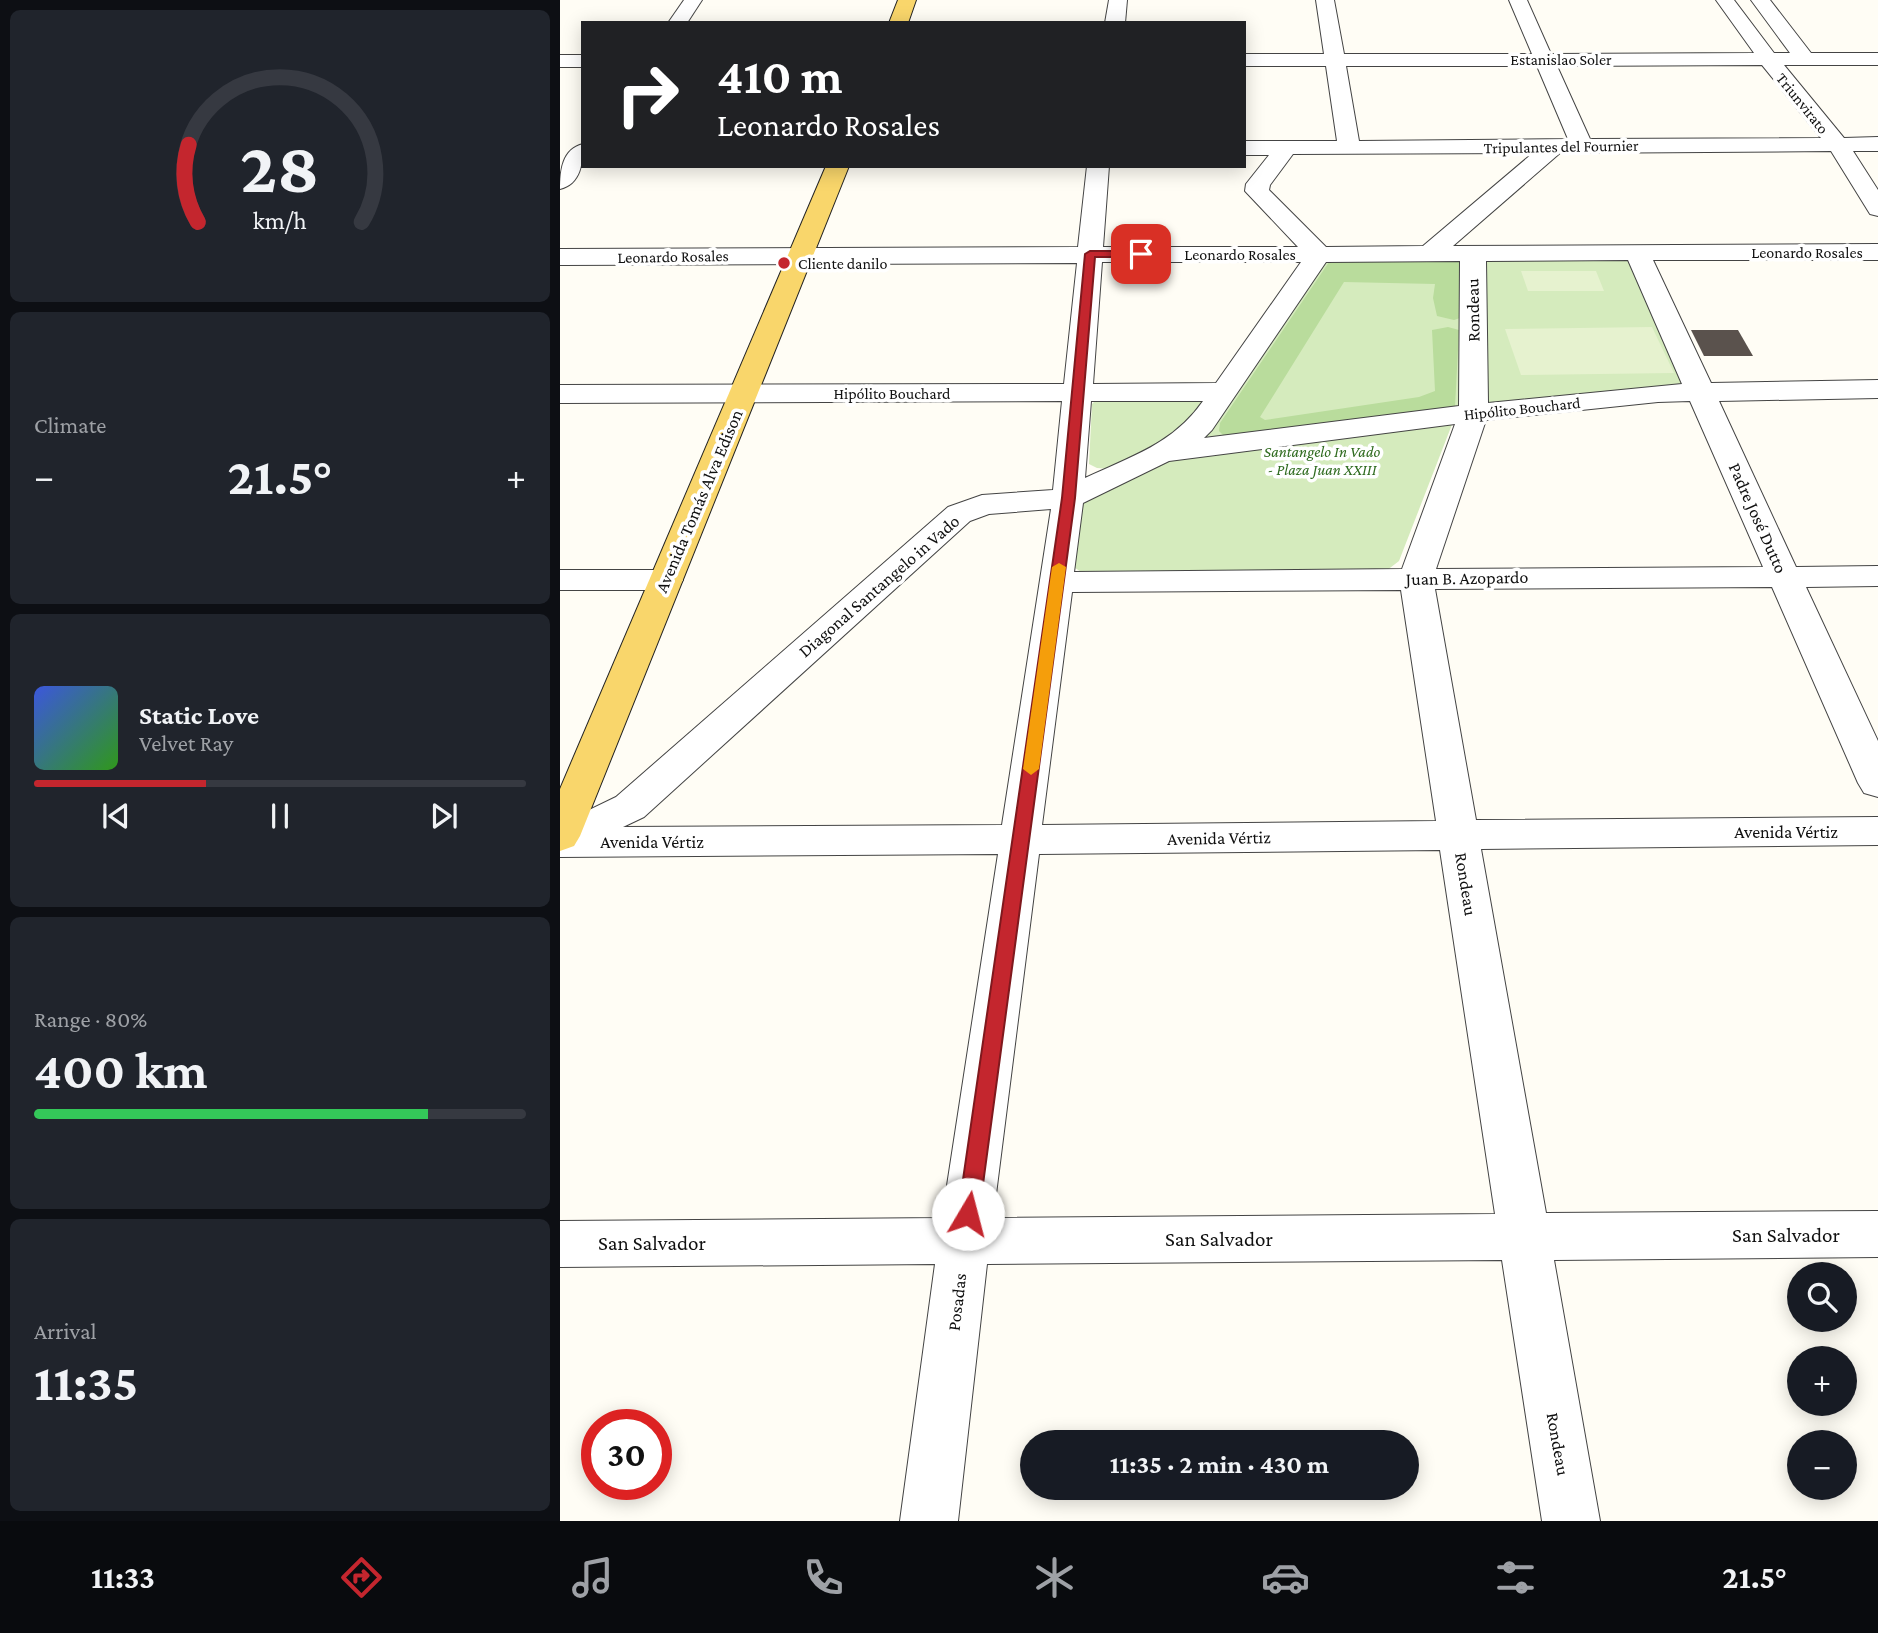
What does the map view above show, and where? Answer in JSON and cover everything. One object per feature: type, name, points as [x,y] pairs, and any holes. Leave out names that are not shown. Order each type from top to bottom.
[{"type":"main road","points":[[899,21],[907,0]]},
{"type":"main road","name":"Avenida Tomás Alva Edison","points":[[560,840],[837,168]]},
{"type":"street","points":[[678,21],[693,0]]},
{"type":"street","points":[[1115,21],[1118,0]]},
{"type":"street","points":[[1325,0],[1349,147]]},
{"type":"street","points":[[1518,0],[1582,146]]},
{"type":"street","name":"Triunvirato","points":[[1725,0],[1768,60],[1836,143],[1878,208]]},
{"type":"street","points":[[1760,0],[1805,59]]},
{"type":"street","name":"Estanislao Soler","points":[[1246,60],[1878,59]]},
{"type":"street","points":[[560,61],[581,61]]},
{"type":"street","name":"Tripulantes del Fournier","points":[[1246,148],[1878,144]]},
{"type":"street","points":[[1287,147],[1258,184],[1257,191],[1319,254]]},
{"type":"street","points":[[1430,253],[1553,147]]},
{"type":"street","points":[[560,150],[581,150]]},
{"type":"street","points":[[560,182],[581,153]]},
{"type":"street","name":"Posadas","points":[[929,1521],[964,1241],[1068,498],[1098,168]]},
{"type":"street","name":"Leonardo Rosales","points":[[560,257],[1878,252]]},
{"type":"street","name":"Rondeau","points":[[1473,253],[1474,413],[1416,578],[1522,1237],[1571,1521]]},
{"type":"street","name":"Padre José Dutto","points":[[1637,253],[1878,783]]},
{"type":"street","name":"Diagonal Santangelo in Vado","points":[[560,840],[630,807],[958,514],[982,505],[1068,498],[1168,452],[1202,424],[1319,254]]},
{"type":"street","name":"Hipólito Bouchard","points":[[1168,452],[1474,413],[1700,390],[1878,389]]},
{"type":"street","name":"Hipólito Bouchard","points":[[560,394],[1224,392]]},
{"type":"street","name":"Juan B. Azopardo","points":[[1057,582],[1878,576]]},
{"type":"street","points":[[560,580],[666,580]]},
{"type":"street","name":"Avenida Vértiz","points":[[560,840],[1020,842],[1458,834],[1878,831]]},
{"type":"street","name":"San Salvador","points":[[560,1244],[1878,1234]]},
{"type":"green space","name":"Santangelo In Vado - Plaza Juan XXIII","points":[[1626,258],[1630,261],[1685,385],[1458,409],[1399,561],[1386,571],[1083,573],[1075,568],[1082,503],[1172,457],[1327,261]]},
{"type":"green space","points":[[1462,260],[1460,318],[1454,320],[1437,316],[1433,298],[1435,284],[1344,282],[1260,417],[1265,420],[1419,397],[1435,391],[1432,330],[1448,327],[1459,330],[1455,407],[1224,436],[1219,431],[1220,423],[1329,262]]},
{"type":"green space","points":[[1521,271],[1596,271],[1604,291],[1528,291]]},
{"type":"green space","points":[[1652,327],[1674,373],[1521,375],[1505,329]]},
{"type":"green space","points":[[1198,398],[1204,404],[1170,439],[1110,469],[1089,464],[1092,404],[1096,400]]},
{"type":"building","points":[[1691,330],[1738,330],[1753,356],[1704,356]]},
{"type":"slow traffic","points":[[1031,769],[1059,567]]},
{"type":"place","name":"Cliente danilo","points":[[784,263]]},
{"type":"route","points":[[968,1214],[1068,498],[1090,254],[1141,254]]}]
